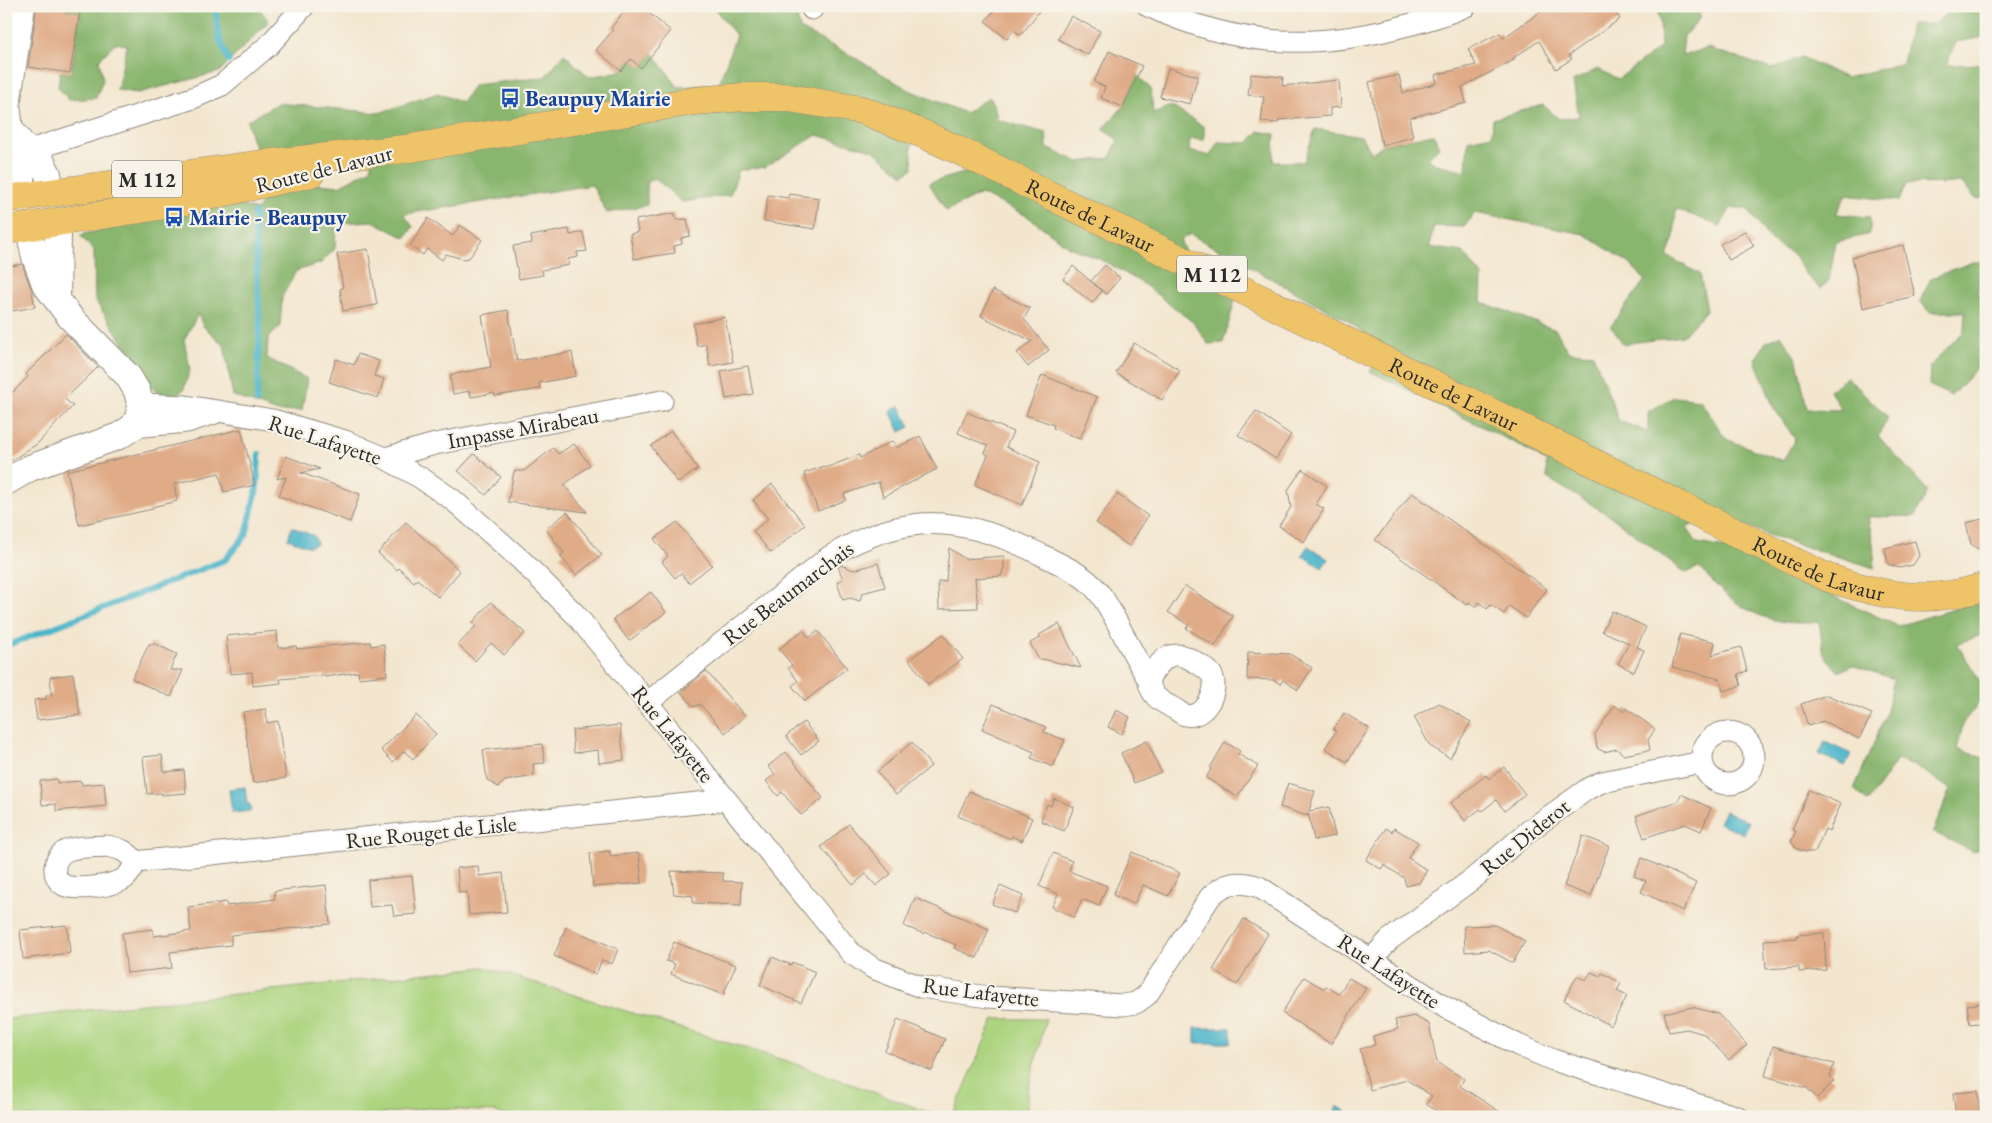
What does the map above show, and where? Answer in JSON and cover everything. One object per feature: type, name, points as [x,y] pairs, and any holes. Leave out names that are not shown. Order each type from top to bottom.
[{"type":"main road","name":"Route de Lavaur","points":[[15,198],[271,163],[405,150],[694,101],[783,96],[862,110],[958,150],[1826,577],[1860,588],[1914,597],[1940,597],[1965,593],[1986,586]]},
{"type":"main road","name":"Route de Lavaur","points":[[17,228],[172,204],[283,180],[405,150]]},
{"type":"main road","points":[[51,192],[56,222]]},
{"type":"main road","points":[[15,198],[17,228]]},
{"type":"street","points":[[15,198],[21,178],[10,129],[7,105],[22,6]]},
{"type":"street","points":[[16,152],[193,98],[222,85],[269,45],[304,6]]},
{"type":"street","points":[[1148,6],[1197,26],[1229,34],[1262,40],[1302,43],[1390,30],[1433,18],[1466,6]]},
{"type":"street","points":[[16,152],[42,162],[48,174],[51,192]]},
{"type":"street","points":[[56,222],[58,234],[57,298]]},
{"type":"street","points":[[6,482],[30,468],[119,436],[136,416],[137,391],[128,376],[70,317],[45,284],[35,257],[17,228]]},
{"type":"street","name":"Impasse Mirabeau","points":[[385,458],[435,444],[662,401]]},
{"type":"street","name":"Rue Lafayette","points":[[136,416],[186,406],[273,420],[345,441],[385,458],[421,478],[453,500],[521,560],[576,615],[851,953],[873,968],[920,987],[988,997],[1123,1005],[1136,1003],[1147,995],[1210,896],[1219,888],[1238,882],[1259,888],[1443,1006],[1518,1045],[1553,1060],[1738,1117]]},
{"type":"street","name":"Rue Beaumarchais","points":[[647,702],[829,557],[853,542],[876,532],[925,523],[951,524],[999,536],[1028,548],[1078,574],[1092,585],[1106,603],[1148,679]]},
{"type":"street","name":"Rue Diderot","points":[[1371,960],[1389,940],[1474,878],[1530,830],[1589,788],[1602,782],[1702,762]]},
{"type":"street","name":"Rue Rouget de Lisle","points":[[135,862],[726,800]]},
{"type":"green space","points":[[66,6],[257,6],[269,21],[219,72],[138,93],[117,90],[127,45],[115,43],[99,60],[103,80],[96,98],[69,100],[58,87],[60,72],[71,73],[80,12],[65,10]]},
{"type":"green space","points":[[715,6],[794,6],[800,29],[850,55],[909,90],[965,113],[989,97],[995,108],[997,120],[1046,133],[1047,148],[1079,162],[1110,158],[1118,140],[1103,129],[1123,107],[1137,75],[1151,89],[1153,113],[1171,106],[1204,127],[1204,140],[1190,139],[1189,151],[1210,156],[1218,142],[1248,143],[1259,131],[1275,134],[1273,162],[1304,162],[1315,129],[1361,136],[1372,153],[1382,145],[1433,134],[1439,147],[1427,159],[1436,164],[1466,171],[1468,140],[1492,135],[1493,119],[1543,105],[1559,119],[1579,117],[1573,81],[1598,69],[1618,79],[1661,47],[1660,21],[1656,6],[1700,6],[1699,19],[1684,36],[1682,56],[1708,48],[1772,69],[1802,57],[1846,78],[1903,63],[1911,24],[1935,24],[1953,6],[1986,8],[1985,37],[1955,42],[1947,65],[1986,64],[1986,196],[1977,200],[1962,183],[1906,184],[1899,201],[1846,195],[1836,214],[1870,217],[1870,234],[1836,242],[1829,280],[1821,289],[1806,275],[1794,255],[1771,241],[1747,208],[1731,208],[1720,226],[1676,209],[1674,238],[1667,256],[1700,274],[1707,309],[1683,336],[1623,344],[1611,326],[1645,280],[1629,263],[1584,234],[1475,213],[1464,227],[1434,226],[1429,247],[1463,252],[1482,276],[1481,302],[1556,330],[1568,352],[1593,354],[1619,421],[1648,432],[1648,412],[1674,397],[1700,400],[1726,439],[1783,461],[1795,439],[1774,408],[1755,360],[1766,342],[1781,335],[1797,360],[1807,409],[1841,410],[1830,390],[1847,377],[1888,417],[1878,436],[1928,491],[1915,516],[1868,517],[1875,568],[1771,536],[1713,512],[1687,528],[1697,543],[1731,549],[1898,626],[1986,599],[1986,631],[1979,636],[1957,644],[1986,691],[1986,695],[1964,721],[1957,749],[1986,759],[1986,845],[1974,852],[1933,832],[1950,789],[1918,767],[1897,760],[1868,802],[1854,789],[1886,715],[1894,679],[1852,665],[1839,672],[1824,655],[1819,622],[1796,623],[1773,620],[1742,607],[1719,589],[1699,567],[1686,573],[1609,515],[1547,478],[1546,461],[1515,443],[1370,371],[1386,350],[1348,321],[1190,234],[1180,240],[1188,259],[1237,293],[1223,343],[1208,344],[1194,323],[1142,283],[1104,261],[1069,247],[1027,216],[981,194],[946,211],[929,183],[981,168],[926,131],[911,147],[913,168],[903,175],[873,150],[817,135],[765,167],[739,170],[730,195],[682,202],[655,178],[647,182],[647,205],[607,213],[592,185],[404,214],[413,227],[405,238],[373,221],[336,223],[335,249],[321,263],[296,271],[282,297],[280,327],[268,338],[267,358],[307,379],[302,410],[278,412],[233,396],[224,345],[203,326],[198,314],[184,340],[190,369],[184,389],[177,395],[165,395],[154,389],[95,300],[94,251],[80,235],[228,202],[257,210],[269,191],[309,183],[339,186],[371,169],[371,143],[342,149],[314,141],[279,154],[255,148],[247,121],[278,103],[379,113],[438,93],[462,103],[474,85],[545,77],[564,54],[589,77],[621,71],[631,59],[641,68],[653,53],[678,87],[719,84],[736,35],[714,8]]},
{"type":"green space","points":[[1973,262],[1986,262],[1986,286],[1977,290],[1981,302],[1986,302],[1986,358],[1951,396],[1929,385],[1930,366],[1964,331],[1965,312],[1930,312],[1920,301],[1931,278]]},
{"type":"green space","points":[[484,967],[793,1063],[942,1117],[511,1117],[496,1112],[429,1108],[361,1117],[6,1117],[6,1019]]},
{"type":"green space","points":[[994,1019],[1046,1019],[1028,1091],[1028,1117],[952,1117]]},
{"type":"water","points":[[900,406],[910,427],[900,432],[890,411]]},
{"type":"water","points":[[292,527],[314,536],[317,543],[310,547],[288,539]]},
{"type":"water","points":[[1308,546],[1328,559],[1322,568],[1302,555]]},
{"type":"water","points":[[1825,742],[1851,754],[1845,766],[1819,754]]},
{"type":"water","points":[[245,787],[247,804],[250,804],[251,811],[232,813],[229,789]]},
{"type":"water","points":[[1725,811],[1749,822],[1744,834],[1719,823]]},
{"type":"water","points":[[1195,1028],[1231,1028],[1231,1043],[1195,1043]]},
{"type":"water","points":[[1337,1106],[1356,1117],[1332,1117]]},
{"type":"building","points":[[37,6],[66,6],[65,10],[80,12],[70,73],[28,67]]},
{"type":"building","points":[[628,6],[640,6],[671,31],[641,68],[631,59],[621,71],[596,50],[613,30],[611,28]]},
{"type":"building","points":[[998,6],[1043,6],[1021,35],[1014,30],[1007,39],[985,21]]},
{"type":"building","points":[[1549,6],[1611,6],[1620,19],[1569,55],[1572,59],[1556,69],[1539,41],[1513,58],[1514,60],[1462,87],[1466,103],[1409,118],[1413,137],[1382,145],[1369,82],[1399,75],[1403,93],[1437,83],[1435,75],[1476,65],[1468,49],[1500,33],[1503,38]]},
{"type":"building","points":[[1071,16],[1100,31],[1088,55],[1058,39]]},
{"type":"building","points":[[1109,51],[1142,66],[1123,107],[1101,98],[1105,87],[1094,82]]},
{"type":"building","points":[[1168,68],[1198,76],[1190,104],[1160,97]]},
{"type":"building","points":[[1251,74],[1283,77],[1282,86],[1339,80],[1341,107],[1330,108],[1330,116],[1279,120],[1278,123],[1261,122],[1264,97],[1248,95]]},
{"type":"building","points":[[789,194],[819,198],[815,229],[764,221],[768,195],[788,198]]},
{"type":"building","points":[[675,213],[676,220],[687,219],[690,236],[681,238],[682,244],[674,246],[675,253],[634,259],[630,234],[638,232],[636,220]]},
{"type":"building","points":[[428,218],[453,236],[460,225],[482,240],[469,258],[463,259],[446,254],[442,260],[427,249],[423,255],[410,246]]},
{"type":"building","points":[[569,229],[570,235],[583,232],[587,251],[577,252],[578,257],[568,259],[569,265],[542,270],[543,275],[519,279],[513,246],[532,243],[531,236]]},
{"type":"building","points":[[1745,231],[1754,246],[1729,260],[1720,244]]},
{"type":"building","points":[[1903,245],[1915,296],[1863,308],[1852,257]]},
{"type":"building","points":[[368,249],[377,305],[343,311],[340,289],[343,288],[337,254]]},
{"type":"building","points":[[22,264],[32,291],[35,307],[6,312],[6,267]]},
{"type":"building","points":[[1105,265],[1120,278],[1106,294],[1091,281]]},
{"type":"building","points":[[1073,266],[1102,291],[1092,303],[1063,279]]},
{"type":"building","points":[[993,290],[1030,308],[1024,319],[1049,350],[1028,367],[1017,353],[1032,341],[981,316]]},
{"type":"building","points":[[508,310],[517,361],[572,352],[576,376],[539,383],[540,389],[495,396],[494,393],[471,397],[470,391],[453,394],[450,375],[491,367],[482,315]]},
{"type":"building","points":[[725,317],[733,362],[710,366],[706,344],[697,346],[693,324]]},
{"type":"building","points":[[66,334],[98,367],[65,399],[73,406],[37,444],[6,464],[6,399],[28,377],[26,374]]},
{"type":"building","points":[[1134,343],[1180,370],[1162,400],[1116,373]]},
{"type":"building","points":[[358,354],[379,361],[374,376],[384,379],[378,398],[329,382],[336,359],[354,365]]},
{"type":"building","points":[[748,366],[753,394],[726,399],[721,371]]},
{"type":"building","points":[[1042,375],[1097,397],[1080,439],[1053,428],[1054,425],[1026,415]]},
{"type":"building","points":[[1256,411],[1291,435],[1276,459],[1238,435]]},
{"type":"building","points":[[967,412],[1013,432],[1006,447],[1040,462],[1022,505],[975,485],[988,455],[985,453],[988,446],[958,433]]},
{"type":"building","points":[[241,429],[255,485],[224,492],[219,473],[174,484],[177,501],[152,507],[153,509],[79,525],[67,471]]},
{"type":"building","points":[[671,431],[698,469],[678,483],[651,446]]},
{"type":"building","points":[[920,436],[937,469],[883,497],[879,482],[844,494],[846,500],[818,511],[804,473],[825,466],[825,468],[859,455],[860,458],[893,441],[896,448]]},
{"type":"building","points":[[574,444],[590,465],[564,485],[587,512],[508,502],[514,471],[524,471],[553,448],[558,454]]},
{"type":"building","points":[[474,454],[501,477],[486,495],[458,471]]},
{"type":"building","points":[[286,456],[320,469],[301,473],[360,494],[350,522],[279,496],[286,477],[277,479]]},
{"type":"building","points":[[1302,469],[1327,486],[1316,504],[1324,509],[1304,542],[1279,526],[1291,507],[1288,490]]},
{"type":"building","points":[[772,484],[805,525],[771,553],[753,531],[768,519],[753,500]]},
{"type":"building","points":[[1412,493],[1547,589],[1526,618],[1509,606],[1504,614],[1491,605],[1487,609],[1479,602],[1476,607],[1469,602],[1467,605],[1375,540]]},
{"type":"building","points":[[1117,494],[1148,516],[1129,546],[1096,523]]},
{"type":"building","points":[[567,512],[602,555],[576,575],[560,556],[564,553],[546,529]]},
{"type":"building","points":[[1986,518],[1986,554],[1971,544],[1966,523]]},
{"type":"building","points":[[406,522],[460,571],[438,597],[417,579],[414,582],[399,568],[397,570],[378,553]]},
{"type":"building","points":[[677,522],[712,565],[689,583],[681,573],[675,578],[662,562],[668,556],[654,539]]},
{"type":"building","points":[[1915,541],[1919,556],[1913,565],[1899,568],[1888,564],[1885,548]]},
{"type":"building","points":[[949,548],[965,559],[1004,556],[1004,567],[1001,576],[975,578],[978,608],[939,609],[938,582],[946,581]]},
{"type":"building","points":[[878,563],[885,587],[862,593],[860,601],[850,598],[843,600],[837,582],[843,579],[838,566],[841,565],[854,570]]},
{"type":"building","points":[[1185,586],[1233,616],[1215,646],[1186,628],[1189,625],[1168,612]]},
{"type":"building","points":[[651,592],[666,612],[629,641],[613,619]]},
{"type":"building","points":[[491,602],[525,633],[504,655],[491,643],[475,661],[458,645],[476,626],[472,623]]},
{"type":"building","points":[[1612,611],[1646,627],[1637,647],[1644,650],[1634,672],[1618,664],[1629,643],[1602,631]]},
{"type":"building","points":[[1059,624],[1081,668],[1043,659],[1039,660],[1030,643],[1040,638],[1039,635]]},
{"type":"building","points":[[803,630],[809,638],[818,631],[847,668],[805,701],[792,686],[798,681],[788,668],[792,665],[779,649]]},
{"type":"building","points":[[277,631],[278,648],[296,646],[297,649],[370,642],[371,646],[384,644],[387,675],[359,678],[358,672],[325,677],[325,675],[280,679],[281,683],[253,686],[252,672],[230,674],[226,636]]},
{"type":"building","points":[[943,634],[963,659],[928,684],[909,660]]},
{"type":"building","points":[[1680,634],[1715,642],[1712,655],[1741,647],[1747,671],[1738,674],[1741,686],[1723,691],[1720,679],[1672,667]]},
{"type":"building","points":[[149,644],[155,644],[177,654],[170,670],[183,670],[171,697],[132,679]]},
{"type":"building","points":[[1248,652],[1290,654],[1312,668],[1298,690],[1283,680],[1280,684],[1274,680],[1247,679]]},
{"type":"building","points":[[706,671],[745,716],[725,733],[700,704],[694,707],[681,692]]},
{"type":"building","points":[[73,674],[80,715],[37,720],[34,700],[46,699],[46,696],[52,695],[50,677]]},
{"type":"building","points":[[1827,695],[1872,714],[1859,739],[1823,721],[1808,726],[1801,704]]},
{"type":"building","points":[[1439,703],[1471,722],[1450,758],[1430,746],[1414,717]]},
{"type":"building","points":[[993,704],[1046,727],[1044,732],[1065,740],[1053,767],[1031,758],[1034,752],[982,729]]},
{"type":"building","points":[[1615,705],[1624,712],[1626,708],[1655,729],[1648,740],[1650,750],[1624,755],[1617,749],[1604,752],[1597,748],[1595,734]]},
{"type":"building","points":[[266,709],[267,723],[278,721],[286,778],[253,783],[243,712]]},
{"type":"building","points":[[1116,710],[1130,717],[1122,734],[1108,727]]},
{"type":"building","points":[[1344,713],[1369,728],[1347,762],[1325,748],[1336,731],[1333,729]]},
{"type":"building","points":[[416,715],[436,734],[413,759],[404,751],[393,762],[381,750]]},
{"type":"building","points":[[804,722],[819,741],[801,755],[786,736]]},
{"type":"building","points":[[620,725],[624,760],[599,763],[598,750],[574,753],[572,730]]},
{"type":"building","points":[[1147,741],[1161,772],[1134,783],[1121,753]]},
{"type":"building","points":[[912,742],[931,766],[896,795],[877,772]]},
{"type":"building","points":[[1225,742],[1240,751],[1238,754],[1258,766],[1237,797],[1206,778]]},
{"type":"building","points":[[542,744],[545,763],[533,764],[534,776],[505,781],[498,787],[487,780],[483,750]]},
{"type":"building","points":[[786,752],[823,798],[801,815],[782,792],[778,796],[766,781],[775,774],[768,766]]},
{"type":"building","points":[[162,755],[164,772],[184,770],[186,793],[147,794],[143,757]]},
{"type":"building","points":[[1504,767],[1525,794],[1505,811],[1496,800],[1482,811],[1480,809],[1465,821],[1451,803],[1486,775],[1489,779]]},
{"type":"building","points":[[57,779],[57,783],[81,781],[82,785],[104,783],[106,806],[56,811],[56,804],[42,805],[40,781]]},
{"type":"building","points":[[1288,783],[1315,791],[1309,811],[1329,807],[1335,836],[1314,840],[1308,813],[1307,816],[1280,807]]},
{"type":"building","points":[[1809,790],[1841,804],[1829,831],[1825,829],[1815,852],[1797,849],[1791,842],[1796,831],[1792,830]]},
{"type":"building","points":[[969,791],[1032,818],[1022,841],[1012,836],[1011,839],[958,816]]},
{"type":"building","points":[[1681,794],[1711,808],[1701,831],[1685,824],[1644,838],[1636,816],[1678,801]]},
{"type":"building","points":[[1054,798],[1074,807],[1064,831],[1041,821],[1047,804],[1051,806]]},
{"type":"building","points":[[849,824],[891,874],[876,886],[866,874],[853,885],[821,847]]},
{"type":"building","points":[[1386,828],[1392,832],[1394,828],[1418,842],[1408,858],[1427,870],[1419,883],[1406,886],[1404,878],[1384,865],[1381,869],[1366,860]]},
{"type":"building","points":[[1583,836],[1609,846],[1591,896],[1564,886]]},
{"type":"building","points":[[610,851],[610,856],[639,853],[642,883],[593,887],[590,853]]},
{"type":"building","points":[[1132,852],[1180,873],[1168,896],[1143,885],[1134,904],[1113,895]]},
{"type":"building","points":[[1053,853],[1072,861],[1069,871],[1107,886],[1099,906],[1082,899],[1074,917],[1052,907],[1058,894],[1039,886]]},
{"type":"building","points":[[1642,858],[1696,883],[1683,911],[1641,892],[1646,881],[1634,876]]},
{"type":"building","points":[[478,866],[479,876],[503,873],[507,912],[469,915],[467,892],[459,893],[457,868]]},
{"type":"building","points":[[671,871],[723,873],[723,881],[742,882],[741,905],[693,903],[693,896],[674,894]]},
{"type":"building","points":[[412,876],[416,914],[394,916],[392,905],[370,907],[368,880]]},
{"type":"building","points":[[326,885],[330,924],[231,935],[231,945],[170,952],[172,968],[127,973],[122,933],[153,929],[154,936],[191,931],[188,907],[226,902],[227,906],[275,899],[274,891]]},
{"type":"building","points":[[1000,886],[1023,896],[1015,913],[992,904]]},
{"type":"building","points":[[915,898],[989,929],[977,958],[954,948],[956,945],[925,932],[924,934],[904,926]]},
{"type":"building","points":[[1244,919],[1268,934],[1237,985],[1213,970]]},
{"type":"building","points":[[67,925],[70,953],[23,959],[20,930]]},
{"type":"building","points":[[1495,925],[1525,941],[1513,963],[1489,950],[1465,952],[1464,926]]},
{"type":"building","points":[[566,927],[618,949],[612,964],[602,960],[596,974],[554,956]]},
{"type":"building","points":[[1824,933],[1826,970],[1799,972],[1799,967],[1766,969],[1764,940],[1797,938],[1797,935]]},
{"type":"building","points":[[674,942],[736,965],[723,995],[671,974],[675,964],[666,961]]},
{"type":"building","points":[[772,957],[791,965],[792,962],[815,972],[801,1003],[760,985]]},
{"type":"building","points":[[1591,972],[1600,976],[1602,973],[1621,983],[1617,991],[1627,996],[1611,1026],[1564,1000],[1577,976],[1586,980]]},
{"type":"building","points":[[1304,977],[1324,989],[1326,986],[1339,994],[1349,978],[1366,988],[1331,1044],[1282,1013]]},
{"type":"building","points":[[1986,1003],[1986,1022],[1970,1024],[1967,1005]]},
{"type":"building","points":[[1692,1007],[1718,1014],[1747,1045],[1729,1060],[1704,1034],[1687,1029],[1669,1032],[1664,1013]]},
{"type":"building","points":[[1414,1016],[1429,1024],[1437,1062],[1464,1079],[1460,1086],[1508,1117],[1446,1117],[1426,1104],[1432,1096],[1407,1080],[1370,1090],[1360,1049],[1375,1045],[1373,1036],[1398,1029],[1395,1020]]},
{"type":"building","points":[[898,1019],[945,1039],[932,1071],[885,1051]]},
{"type":"building","points":[[1773,1046],[1834,1064],[1830,1077],[1834,1081],[1817,1098],[1807,1088],[1765,1076]]},
{"type":"building","points":[[1978,1091],[1980,1117],[1956,1117],[1953,1093]]},
{"type":"waterway","points":[[215,6],[219,38],[229,61]]},
{"type":"waterway","points":[[254,213],[260,322],[257,401]]},
{"type":"waterway","points":[[6,646],[225,560],[246,535],[257,488],[259,454]]},
{"type":"place","name":"Beaupuy Mairie","points":[[510,98]]},
{"type":"place","name":"Mairie - Beaupuy","points":[[174,217]]}]
